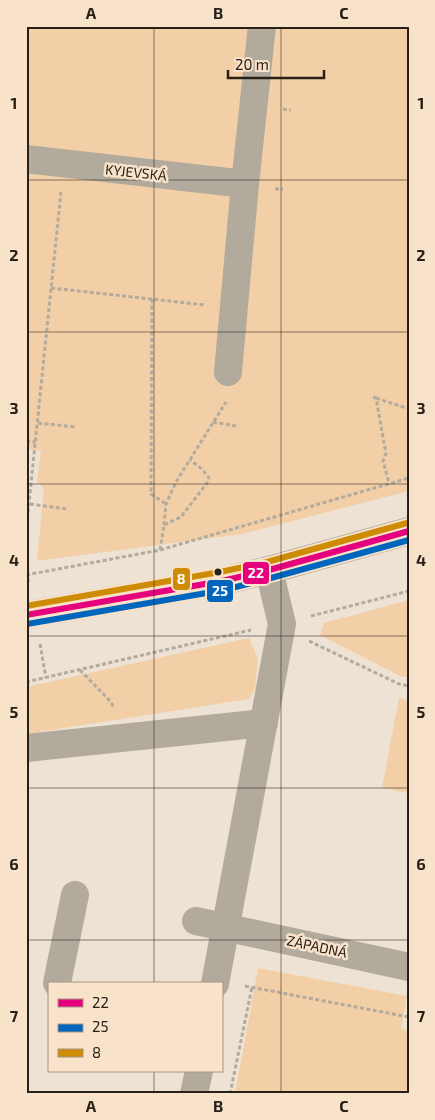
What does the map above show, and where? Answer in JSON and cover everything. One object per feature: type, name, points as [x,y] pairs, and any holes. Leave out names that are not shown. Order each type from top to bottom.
[{"type":"street","points":[[228,384],[245,184],[262,26]]},
{"type":"street","name":"KYJEVSKÁ","points":[[26,160],[245,184]]},
{"type":"street","points":[[26,615],[213,582],[269,570],[409,531]]},
{"type":"street","points":[[215,982],[282,624],[269,570]]},
{"type":"street","points":[[26,748],[264,723]]},
{"type":"street","points":[[57,982],[75,895]]},
{"type":"street","name":"ZÁPADNÁ","points":[[196,921],[409,967]]},
{"type":"street","points":[[194,1094],[198,1072]]},
{"type":"path","points":[[26,532],[61,192],[54,188]]},
{"type":"path","points":[[52,288],[193,304]]},
{"type":"path","points":[[152,299],[151,494],[166,504]]},
{"type":"path","points":[[160,550],[166,504],[176,482],[213,422],[228,384]]},
{"type":"path","points":[[389,484],[383,461],[386,454],[374,398],[409,408]]},
{"type":"path","points":[[213,422],[236,426]]},
{"type":"path","points":[[38,423],[76,427]]},
{"type":"path","points":[[26,441],[36,442]]},
{"type":"path","points":[[164,525],[181,517],[208,483],[209,478],[202,469],[190,460]]},
{"type":"path","points":[[26,575],[160,550],[409,478]]},
{"type":"path","points":[[30,504],[67,508]]},
{"type":"path","points":[[26,682],[282,624],[409,591]]},
{"type":"path","points":[[282,624],[318,646],[399,684],[409,686]]},
{"type":"path","points":[[80,670],[111,702],[130,737]]},
{"type":"path","points":[[222,983],[409,1017]]},
{"type":"path","points":[[230,1094],[252,987]]},
{"type":"shaded area","points":[[26,26],[409,26],[409,491],[242,534],[37,561],[44,488],[37,482],[41,451],[26,449]]},
{"type":"shaded area","points":[[409,600],[409,677],[402,677],[320,635],[324,623]]},
{"type":"shaded area","points":[[249,638],[258,659],[255,689],[249,699],[26,734],[26,687]]},
{"type":"shaded area","points":[[399,698],[409,700],[409,793],[382,788]]},
{"type":"shaded area","points":[[258,968],[407,996],[401,1029],[409,1031],[409,1094],[235,1094]]},
{"type":"transit line","name":"8","points":[[26,606],[267,562],[407,523]]},
{"type":"transit line","name":"22","points":[[26,615],[222,581],[269,570],[409,531]]},
{"type":"transit line","name":"25","points":[[27,624],[224,590],[409,540]]}]
